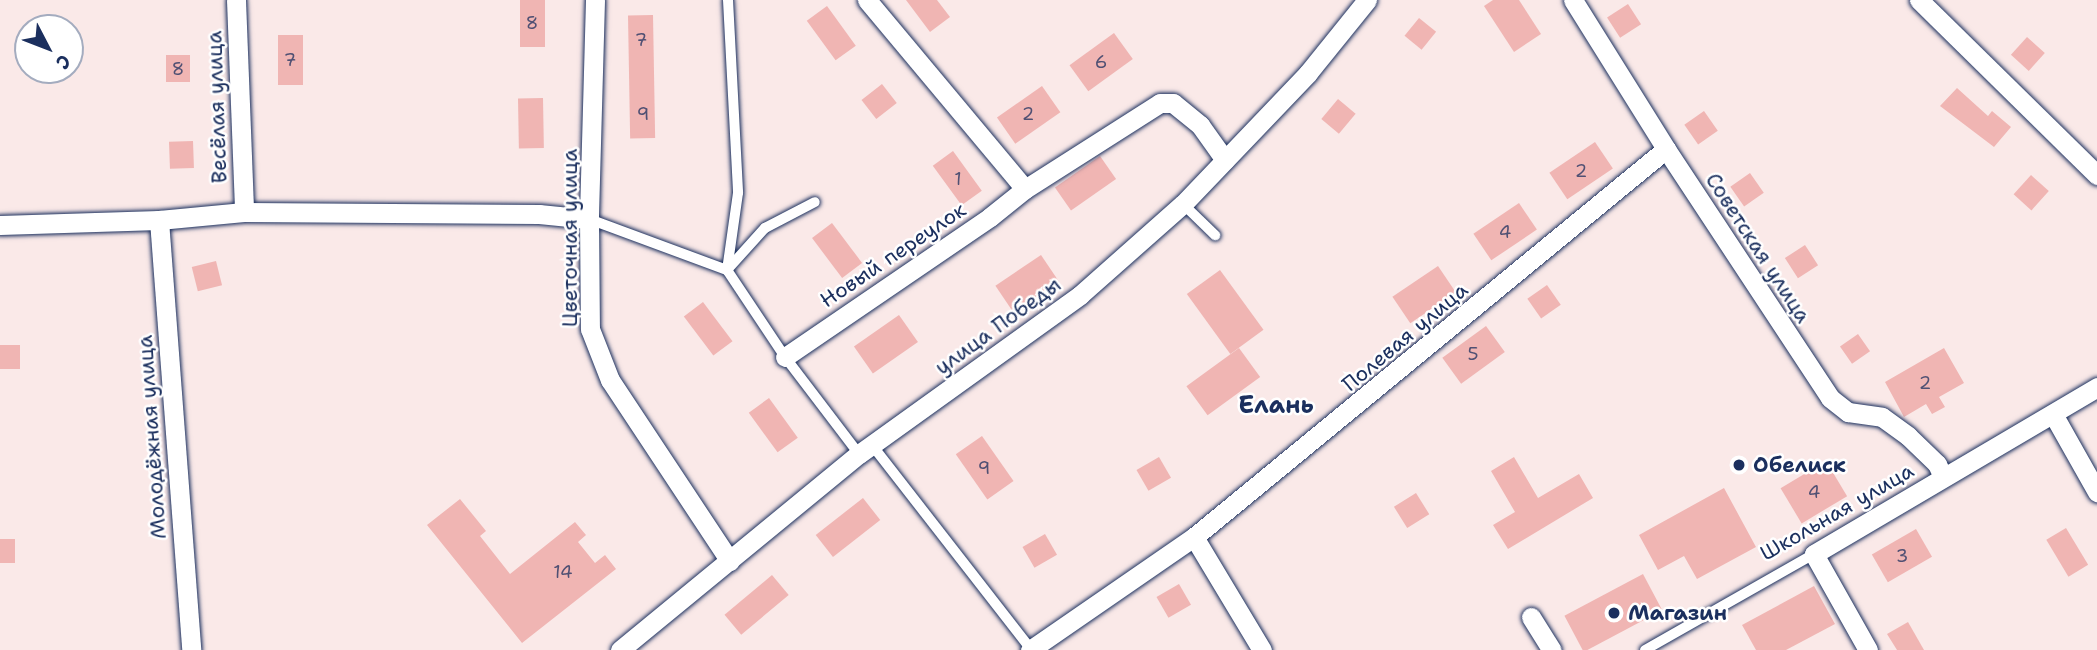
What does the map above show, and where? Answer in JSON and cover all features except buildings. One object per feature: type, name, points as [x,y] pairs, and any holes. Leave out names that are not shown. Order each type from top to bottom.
[{"type":"street","name":"Весёлая улица","points":[[236,0],[244,212]]},
{"type":"street","name":"Цветочная улица","points":[[596,0],[589,219],[590,329],[610,380],[730,561]]},
{"type":"street","points":[[867,0],[1025,188]]},
{"type":"street","name":"улица Победы","points":[[620,650],[865,450],[1080,295],[1183,204],[1308,73],[1367,0]]},
{"type":"street","name":"Советская улица","points":[[1573,0],[1666,149],[1830,398],[1848,412],[1882,417],[1908,436],[1937,464],[1943,477]]},
{"type":"street","points":[[1919,0],[2097,175]]},
{"type":"street","name":"Новый переулок","points":[[785,357],[990,217],[1025,188],[1167,102],[1183,110],[1200,125],[1225,160]]},
{"type":"street","name":"Полевая улица","points":[[1030,650],[1194,537],[1666,149]]},
{"type":"street","points":[[0,225],[159,220],[244,212],[539,214],[589,219]]},
{"type":"street","name":"Молодёжная улица","points":[[159,220],[191,650]]},
{"type":"street","name":"Школьная улица","points":[[1814,554],[2097,387]]},
{"type":"street","points":[[2053,414],[2097,492]]},
{"type":"street","points":[[1194,537],[1262,650]]},
{"type":"street","points":[[1814,554],[1868,650]]},
{"type":"street","points":[[1531,617],[1552,650]]},
{"type":"lane","points":[[727,270],[738,193],[728,0]]},
{"type":"lane","points":[[727,270],[765,228],[815,202]]},
{"type":"lane","points":[[1183,204],[1215,235]]},
{"type":"lane","points":[[589,219],[727,270],[785,357],[1030,650]]},
{"type":"lane","name":"Школьная улица","points":[[1645,650],[1814,554]]},
{"type":"place","name":"Обелиск","points":[[1739,465]]},
{"type":"place","name":"Магазин","points":[[1614,613]]},
{"type":"district","name":"Елань","points":[[1276,406]]}]
